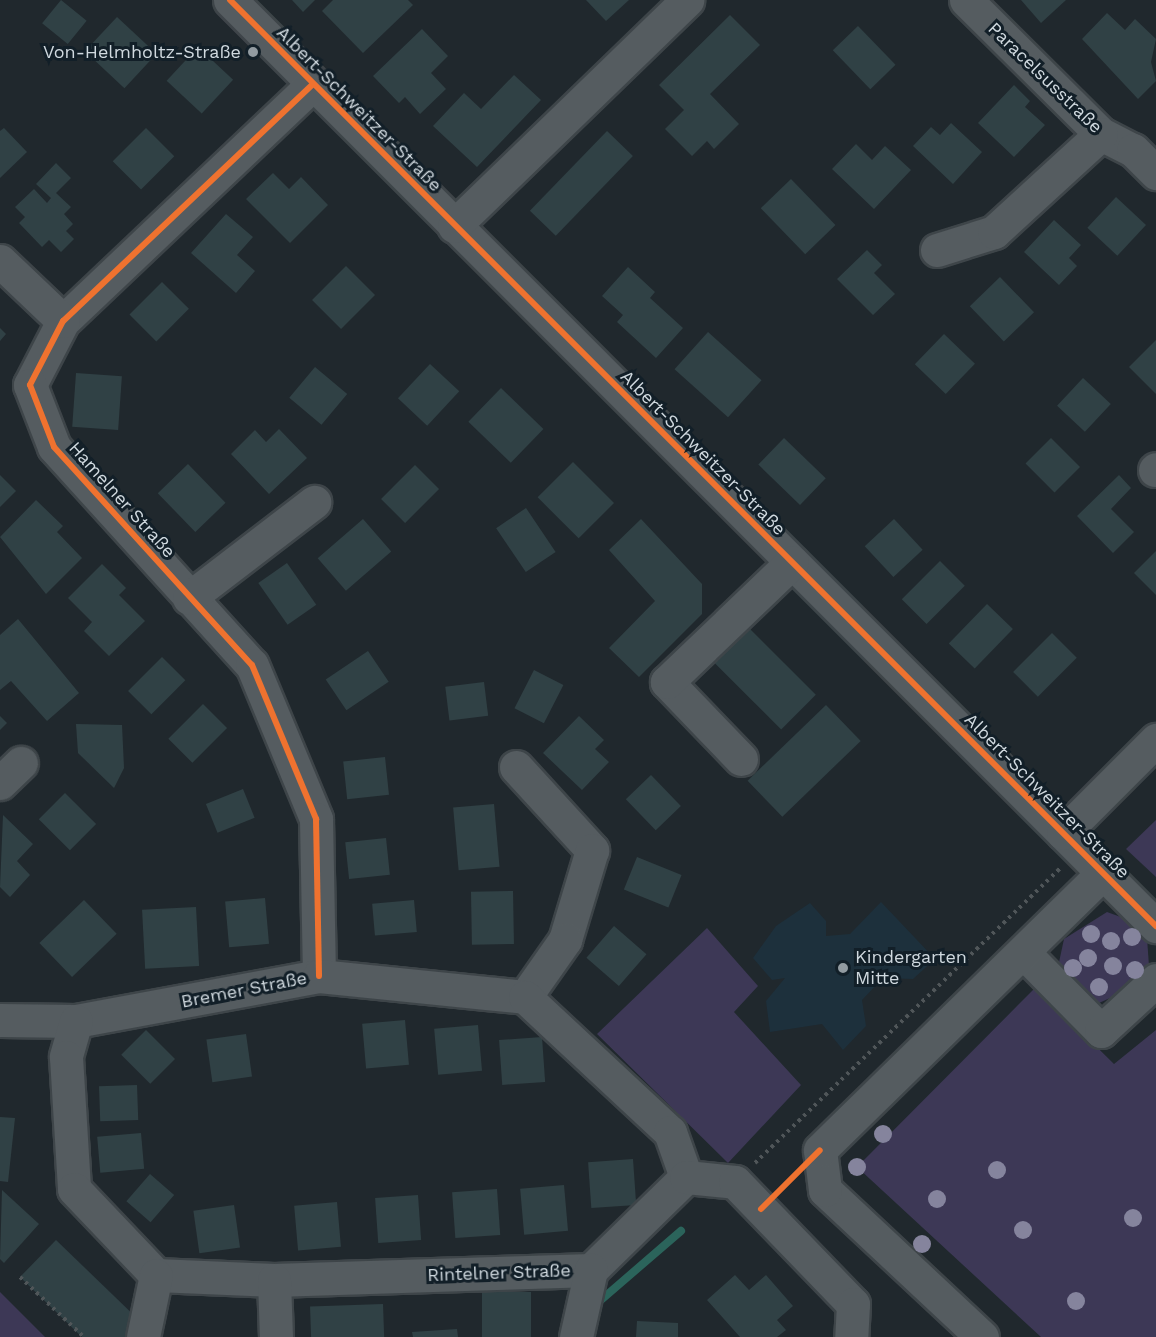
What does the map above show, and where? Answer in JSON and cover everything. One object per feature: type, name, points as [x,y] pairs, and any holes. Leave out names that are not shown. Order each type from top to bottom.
[{"type":"street","name":"Albert-Schweitzer-Straße","points":[[230,0],[1156,926]]},
{"type":"street","points":[[454,226],[687,0]]},
{"type":"street","name":"Paracelsusstraße","points":[[966,0],[1101,134],[1133,150],[1156,173]]},
{"type":"street","name":"Hamelner Straße","points":[[313,84],[63,321],[30,385],[54,447],[189,598],[252,664],[316,819],[319,976]]},
{"type":"street","points":[[937,250],[994,232],[1101,134]]},
{"type":"street","points":[[0,261],[63,321]]},
{"type":"street","points":[[189,598],[314,502]]},
{"type":"street","points":[[741,759],[667,682],[792,562]]},
{"type":"street","points":[[1072,841],[1156,740]]},
{"type":"street","points":[[516,767],[592,850],[565,940],[525,997],[670,1132],[686,1177],[735,1182],[853,1304],[851,1337]]},
{"type":"street","name":"Albert-Schweitzer-Straße","points":[[982,1337],[825,1190],[820,1150],[1103,873]]},
{"type":"street","points":[[1023,952],[1101,1030],[1156,980]]},
{"type":"street","name":"Bremer Straße","points":[[0,1020],[76,1021],[319,976],[525,997]]},
{"type":"street","points":[[76,1021],[66,1057],[74,1189],[156,1275],[143,1337]]},
{"type":"street","name":"Rintelner Straße","points":[[156,1275],[274,1280],[591,1270],[686,1177]]},
{"type":"street","points":[[576,1337],[591,1270]]},
{"type":"street","points":[[274,1280],[276,1337]]},
{"type":"path","points":[[735,1182],[1072,841]]},
{"type":"path","points":[[20,1277],[84,1337]]},
{"type":"shaded area","points":[[1156,820],[1156,877],[1126,849]]},
{"type":"shaded area","name":"Kindergarten Mitte","points":[[881,902],[935,959],[913,979],[883,978],[862,1000],[866,1026],[843,1050],[822,1024],[770,1032],[766,1001],[785,978],[772,980],[753,958],[776,926],[810,903],[826,921],[826,936],[850,934]]},
{"type":"shaded area","points":[[1107,912],[1129,920],[1147,938],[1149,966],[1130,989],[1099,1003],[1072,994],[1058,967],[1064,939]]},
{"type":"shaded area","points":[[707,928],[758,986],[734,1012],[801,1085],[728,1163],[597,1034]]},
{"type":"shaded area","points":[[1036,987],[1114,1064],[1156,1030],[1156,1337],[1041,1337],[857,1167]]},
{"type":"shaded area","points":[[0,1292],[45,1337],[0,1337]]},
{"type":"building","points":[[61,0],[87,21],[68,44],[42,23]]},
{"type":"building","points":[[292,0],[315,0],[303,12]]},
{"type":"building","points":[[333,0],[408,0],[413,5],[363,53],[322,11]]},
{"type":"building","points":[[586,0],[629,0],[606,21]]},
{"type":"building","points":[[1021,0],[1066,0],[1041,23]]},
{"type":"building","points":[[1107,13],[1125,30],[1135,19],[1156,39],[1151,62],[1156,81],[1138,99],[1082,39]]},
{"type":"building","points":[[730,15],[760,45],[710,94],[739,124],[714,149],[707,141],[692,156],[665,129],[684,110],[659,85]]},
{"type":"building","points":[[117,17],[156,54],[124,88],[85,51]]},
{"type":"building","points":[[858,26],[896,65],[870,89],[833,50]]},
{"type":"building","points":[[422,29],[448,56],[431,73],[446,89],[420,114],[405,97],[399,103],[373,76]]},
{"type":"building","points":[[198,47],[233,80],[202,113],[167,81]]},
{"type":"building","points":[[514,75],[541,100],[477,167],[433,126],[464,93],[481,109]]},
{"type":"building","points":[[1014,85],[1030,101],[1025,107],[1045,125],[1014,157],[978,123]]},
{"type":"building","points":[[951,123],[982,152],[953,184],[913,146],[931,127],[940,135]]},
{"type":"building","points":[[4,128],[27,152],[0,178],[0,131]]},
{"type":"building","points":[[146,128],[174,156],[141,190],[113,161]]},
{"type":"building","points":[[607,131],[633,156],[556,236],[530,211]]},
{"type":"building","points":[[856,144],[872,160],[885,146],[911,170],[874,209],[832,169]]},
{"type":"building","points":[[56,163],[71,178],[56,193],[71,207],[64,214],[73,224],[66,231],[74,239],[61,252],[49,240],[42,247],[19,223],[25,217],[15,207],[34,189],[47,203],[51,198],[36,184]]},
{"type":"building","points":[[273,173],[289,189],[301,177],[328,205],[290,243],[246,199]]},
{"type":"building","points":[[791,179],[835,225],[805,254],[761,208]]},
{"type":"building","points":[[1116,197],[1146,225],[1117,256],[1087,228]]},
{"type":"building","points":[[226,214],[253,237],[237,255],[255,271],[236,293],[191,253]]},
{"type":"building","points":[[1054,220],[1081,245],[1069,258],[1077,266],[1059,285],[1024,252]]},
{"type":"building","points":[[867,250],[882,265],[874,273],[895,294],[873,315],[837,279]]},
{"type":"building","points":[[346,266],[375,295],[341,329],[312,300]]},
{"type":"building","points":[[628,267],[655,292],[650,298],[683,328],[656,358],[617,322],[623,315],[602,296]]},
{"type":"building","points":[[1000,277],[1034,312],[1004,341],[970,306]]},
{"type":"building","points":[[162,282],[189,309],[156,341],[129,315]]},
{"type":"building","points":[[0,328],[6,334],[0,341]]},
{"type":"building","points":[[708,332],[762,380],[728,417],[675,369]]},
{"type":"building","points":[[944,334],[975,364],[946,394],[915,364]]},
{"type":"building","points":[[1156,340],[1156,394],[1129,367]]},
{"type":"building","points":[[430,364],[459,391],[427,426],[398,398]]},
{"type":"building","points":[[315,367],[347,394],[321,425],[289,398]]},
{"type":"building","points":[[76,373],[122,376],[118,430],[72,427]]},
{"type":"building","points":[[1083,378],[1111,404],[1085,432],[1057,406]]},
{"type":"building","points":[[501,388],[543,429],[511,463],[468,422]]},
{"type":"building","points":[[279,429],[307,458],[269,494],[231,454],[255,430],[266,442]]},
{"type":"building","points":[[784,438],[826,478],[800,505],[758,465]]},
{"type":"building","points":[[1051,438],[1080,467],[1055,492],[1026,463]]},
{"type":"building","points":[[573,462],[614,503],[579,538],[538,497]]},
{"type":"building","points":[[188,464],[226,503],[195,532],[158,493]]},
{"type":"building","points":[[415,465],[439,489],[405,523],[381,499]]},
{"type":"building","points":[[0,475],[16,491],[0,507]]},
{"type":"building","points":[[1119,475],[1131,488],[1111,509],[1134,532],[1113,553],[1077,516]]},
{"type":"building","points":[[36,500],[63,526],[57,532],[82,558],[46,594],[0,537]]},
{"type":"building","points":[[526,508],[556,552],[526,572],[496,528]]},
{"type":"building","points":[[363,519],[391,551],[346,591],[318,558]]},
{"type":"building","points":[[641,519],[702,584],[702,614],[639,677],[609,648],[655,601],[609,550]]},
{"type":"building","points":[[894,519],[923,550],[893,577],[865,546]]},
{"type":"building","points":[[1156,551],[1156,595],[1134,573]]},
{"type":"building","points":[[940,561],[965,586],[927,624],[902,599]]},
{"type":"building","points":[[287,563],[316,605],[288,625],[258,583]]},
{"type":"building","points":[[102,564],[126,588],[119,595],[145,621],[109,656],[84,631],[92,622],[68,598]]},
{"type":"building","points":[[987,604],[1013,629],[975,669],[949,644]]},
{"type":"building","points":[[18,619],[79,693],[47,721],[11,681],[0,690],[0,635]]},
{"type":"building","points":[[743,622],[816,695],[781,729],[708,657]]},
{"type":"building","points":[[1052,633],[1077,658],[1038,697],[1013,672]]},
{"type":"building","points":[[368,651],[389,682],[346,710],[326,680]]},
{"type":"building","points":[[162,657],[185,680],[151,714],[128,691]]},
{"type":"building","points":[[534,670],[563,685],[544,723],[514,708]]},
{"type":"building","points":[[484,682],[488,716],[449,720],[445,687]]},
{"type":"building","points":[[203,704],[227,728],[192,763],[168,739]]},
{"type":"building","points":[[826,705],[861,741],[782,817],[748,781]]},
{"type":"building","points":[[0,716],[7,723],[0,730]]},
{"type":"building","points":[[579,716],[604,740],[595,749],[609,762],[582,790],[543,753]]},
{"type":"building","points":[[76,724],[122,725],[124,768],[114,788],[78,753]]},
{"type":"building","points":[[385,757],[389,795],[347,799],[343,761]]},
{"type":"building","points":[[651,775],[681,806],[656,830],[626,799]]},
{"type":"building","points":[[243,789],[255,818],[218,833],[206,804]]},
{"type":"building","points":[[65,793],[96,824],[70,850],[39,819]]},
{"type":"building","points":[[494,804],[499,867],[459,870],[453,808]]},
{"type":"building","points":[[3,815],[33,844],[17,861],[30,875],[10,897],[0,887]]},
{"type":"building","points":[[386,838],[390,875],[349,879],[345,842]]},
{"type":"building","points":[[637,857],[682,875],[668,907],[624,889]]},
{"type":"building","points":[[513,891],[514,944],[472,945],[471,892]]},
{"type":"building","points":[[265,898],[269,944],[229,947],[225,901]]},
{"type":"building","points":[[84,900],[117,934],[72,977],[39,943]]},
{"type":"building","points":[[414,900],[417,932],[375,936],[372,904]]},
{"type":"building","points":[[196,907],[199,966],[145,969],[142,910]]},
{"type":"building","points":[[614,926],[646,954],[619,986],[586,958]]},
{"type":"building","points":[[405,1020],[409,1065],[366,1069],[362,1024]]},
{"type":"building","points":[[478,1025],[482,1071],[438,1075],[434,1029]]},
{"type":"building","points":[[146,1030],[175,1059],[150,1084],[121,1055]]},
{"type":"building","points":[[246,1034],[252,1077],[212,1082],[206,1040]]},
{"type":"building","points":[[542,1037],[545,1082],[502,1085],[499,1040]]},
{"type":"building","points":[[137,1085],[138,1120],[100,1121],[99,1086]]},
{"type":"building","points":[[0,1117],[15,1118],[8,1182],[0,1181]]},
{"type":"building","points":[[141,1133],[144,1169],[100,1173],[97,1137]]},
{"type":"building","points":[[633,1159],[636,1205],[591,1208],[588,1162]]},
{"type":"building","points":[[150,1174],[174,1195],[151,1222],[126,1201]]},
{"type":"building","points":[[564,1185],[568,1231],[524,1235],[520,1189]]},
{"type":"building","points":[[497,1189],[500,1235],[455,1238],[452,1192]]},
{"type":"building","points":[[2,1190],[39,1224],[4,1263],[0,1259]]},
{"type":"building","points":[[418,1195],[421,1240],[378,1243],[375,1198]]},
{"type":"building","points":[[337,1202],[341,1247],[298,1251],[294,1206]]},
{"type":"building","points":[[234,1205],[240,1248],[199,1253],[193,1211]]},
{"type":"building","points":[[56,1240],[142,1323],[128,1337],[82,1337],[20,1277]]},
{"type":"building","points":[[735,1275],[749,1290],[766,1275],[793,1306],[777,1320],[786,1330],[777,1337],[740,1337],[707,1300]]},
{"type":"building","points":[[482,1292],[531,1292],[531,1337],[482,1337]]},
{"type":"building","points":[[383,1304],[384,1337],[311,1337],[310,1307]]},
{"type":"building","points":[[637,1321],[678,1323],[678,1337],[636,1337]]},
{"type":"building","points":[[457,1329],[458,1337],[413,1337],[412,1332]]},
{"type":"waterway","points":[[594,1306],[681,1231]]},
{"type":"cycle path","points":[[230,0],[1156,926]]},
{"type":"cycle path","points":[[313,84],[63,321],[30,385],[54,447],[252,665],[316,819],[319,976]]},
{"type":"cycle path","points":[[761,1209],[820,1150]]},
{"type":"place","name":"Von-Helmholtz-Straße","points":[[253,52]]},
{"type":"place","name":"Kindergarten Mitte","points":[[843,968]]}]
